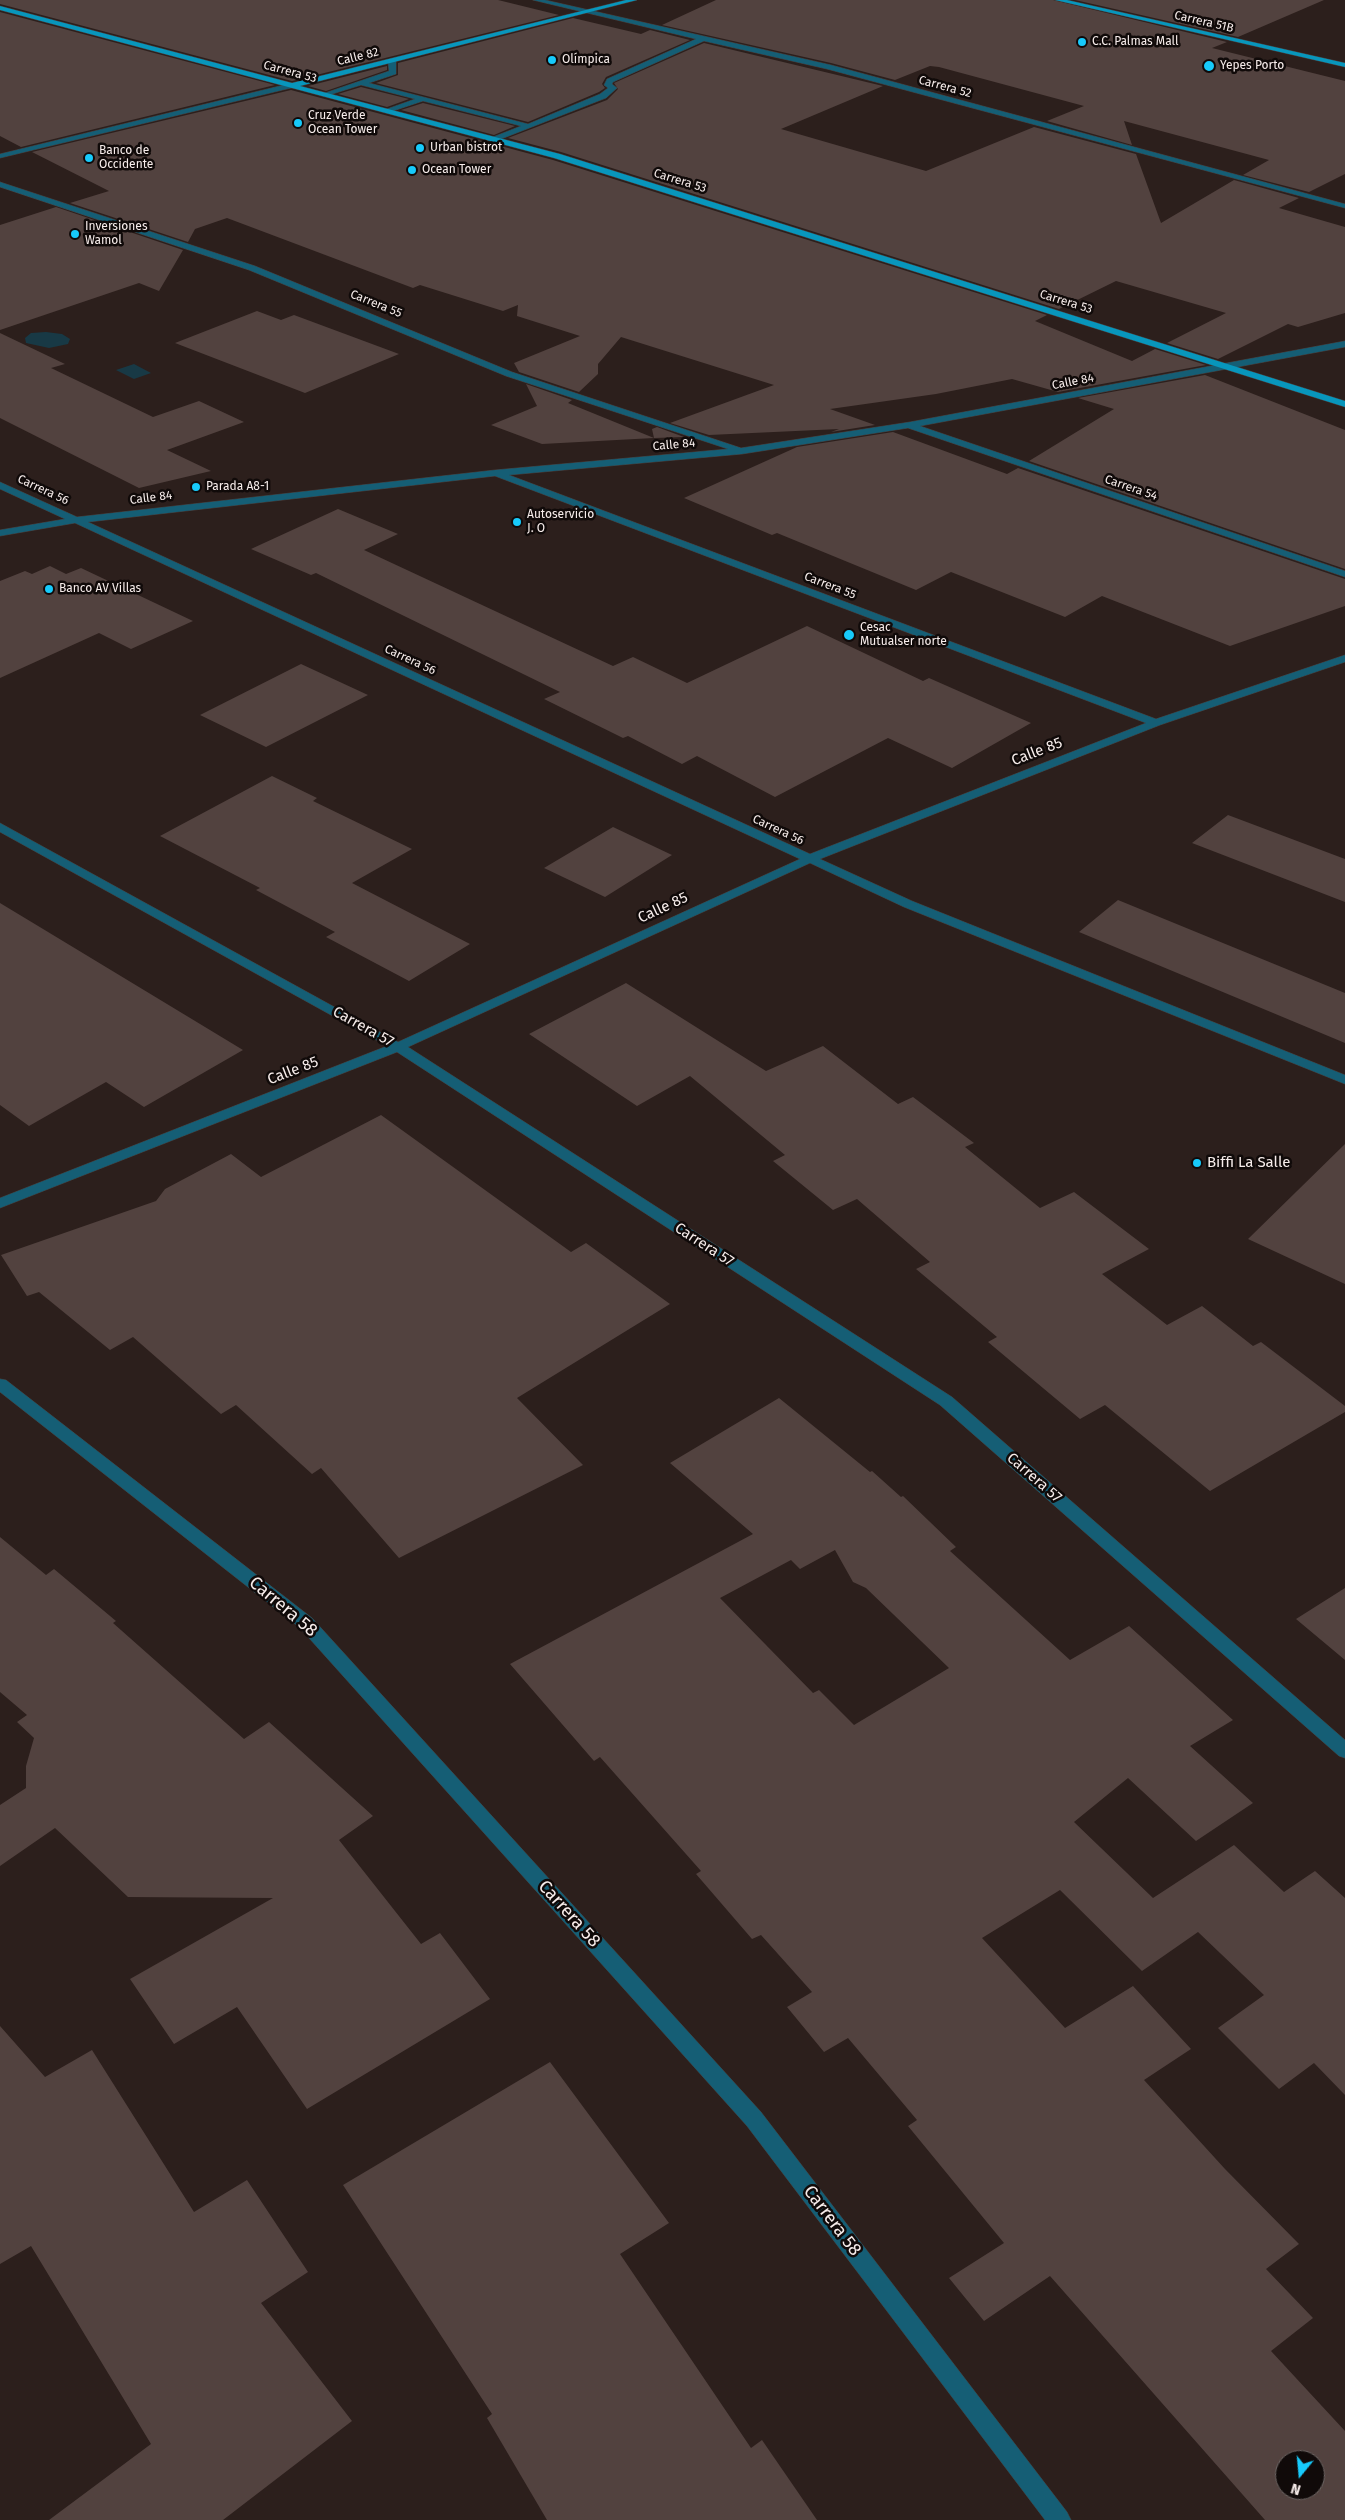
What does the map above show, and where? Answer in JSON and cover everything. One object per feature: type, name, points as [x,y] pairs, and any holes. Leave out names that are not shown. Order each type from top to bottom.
[{"type":"main road","name":"Calle 82","points":[[292,85],[634,0]]},
{"type":"main road","name":"Carrera 51B","points":[[1058,0],[1345,65]]},
{"type":"main road","name":"Carrera 53","points":[[0,8],[557,156],[1345,404]]},
{"type":"street","name":"Carrera 52","points":[[536,0],[828,67],[1345,206]]},
{"type":"street","points":[[496,139],[603,96],[613,88],[608,85],[610,81],[704,38]]},
{"type":"street","points":[[326,94],[393,72],[392,61]]},
{"type":"street","points":[[361,83],[528,126]]},
{"type":"street","name":"Calle 82","points":[[0,156],[292,85]]},
{"type":"street","points":[[390,111],[422,99]]},
{"type":"street","name":"Carrera 55","points":[[0,184],[252,268],[509,374],[742,451]]},
{"type":"street","name":"Calle 84","points":[[0,533],[76,520],[494,473],[742,451],[910,425],[1345,344]]},
{"type":"street","name":"Carrera 54","points":[[910,425],[1345,574]]},
{"type":"street","name":"Carrera 55","points":[[494,473],[1156,723]]},
{"type":"street","name":"Carrera 56","points":[[0,485],[908,904],[1345,1080]]},
{"type":"street","name":"Calle 85","points":[[0,1203],[398,1047],[809,859],[1156,723],[1345,658]]},
{"type":"street","name":"Carrera 57","points":[[0,827],[398,1047],[946,1401],[1345,1751]]},
{"type":"street","name":"Carrera 58","points":[[0,1384],[306,1623],[754,2119],[1059,2520]]},
{"type":"water","points":[[31,333],[62,334],[70,339],[68,344],[49,348],[26,343],[25,338]]},
{"type":"water","points":[[134,364],[151,373],[134,379],[116,370]]},
{"type":"building","points":[[0,0],[498,0],[559,15],[292,81],[0,4]]},
{"type":"building","points":[[716,0],[1053,0],[1227,42],[1212,48],[1345,81],[1345,174],[1309,192],[1243,175],[1269,160],[1124,121],[1132,145],[1047,121],[1084,106],[939,67],[930,66],[895,80],[831,63],[662,25]]},
{"type":"building","points":[[1075,0],[1324,0],[1238,37]]},
{"type":"building","points":[[0,12],[275,85],[21,147],[0,136]]},
{"type":"building","name":"Olímpica","points":[[573,18],[641,34],[650,30],[690,40],[606,77],[602,84],[605,88],[599,92],[528,122],[376,83],[398,75],[398,63]]},
{"type":"building","points":[[704,43],[883,86],[781,129],[926,171],[1034,127],[1136,154],[1161,223],[1234,180],[1299,198],[1279,208],[1345,227],[1345,313],[1298,327],[1288,324],[1218,359],[1167,343],[1226,313],[1116,281],[1059,309],[561,152],[508,138],[607,100],[618,89],[614,83]]},
{"type":"building","points":[[387,66],[387,70],[326,91],[308,86]]},
{"type":"building","points":[[361,87],[409,99],[387,107],[338,94]]},
{"type":"building","points":[[291,90],[553,160],[1047,315],[1035,321],[1132,361],[1155,349],[1206,365],[1058,392],[1012,379],[936,394],[830,409],[875,425],[831,432],[839,429],[709,435],[670,423],[774,385],[621,337],[598,364],[598,374],[579,392],[519,372],[514,363],[580,336],[517,316],[518,305],[503,311],[420,285],[413,288],[227,218],[195,229],[188,242],[70,203],[109,191],[32,152]]},
{"type":"building","points":[[423,103],[515,126],[494,135],[401,110]]},
{"type":"building","points":[[56,207],[183,250],[159,291],[139,283],[0,330],[0,225]]},
{"type":"building","points":[[257,311],[281,320],[294,315],[399,354],[305,393],[175,343]]},
{"type":"building","points":[[0,333],[65,364],[51,368],[153,417],[199,401],[244,422],[167,450],[211,471],[139,488],[0,418]]},
{"type":"building","points":[[1205,375],[1345,430],[1345,569],[1029,461],[1114,409],[1078,398]]},
{"type":"building","points":[[526,384],[572,400],[568,403],[654,438],[542,444],[491,425],[537,406]]},
{"type":"building","points":[[657,427],[684,437],[654,438],[652,429]]},
{"type":"building","points":[[893,432],[1007,474],[1018,468],[1345,579],[1345,606],[1230,646],[1102,596],[1065,617],[951,572],[916,590],[777,533],[772,535],[684,498],[797,447]]},
{"type":"building","points":[[338,509],[398,534],[364,550],[613,666],[633,657],[687,683],[807,626],[923,681],[929,678],[1031,723],[952,768],[888,738],[775,797],[697,756],[682,764],[628,736],[623,738],[544,699],[560,692],[316,573],[311,575],[251,549]]},
{"type":"building","points":[[50,566],[66,574],[81,568],[193,621],[131,649],[99,633],[0,678],[0,581],[25,571],[32,574]]},
{"type":"building","points":[[301,664],[368,695],[266,747],[200,715]]},
{"type":"building","points":[[272,776],[317,798],[313,801],[412,849],[352,883],[470,944],[409,981],[326,937],[335,932],[256,890],[260,888],[160,836]]},
{"type":"building","points":[[1228,815],[1345,859],[1345,902],[1192,843]]},
{"type":"building","points":[[613,827],[672,855],[605,897],[544,868]]},
{"type":"building","points":[[1118,900],[1345,993],[1345,1043],[1079,932]]},
{"type":"building","points":[[0,903],[243,1050],[144,1107],[106,1082],[29,1126],[0,1105]]},
{"type":"building","points":[[626,983],[766,1071],[823,1046],[898,1104],[913,1097],[974,1143],[965,1147],[1040,1208],[1074,1192],[1149,1249],[1102,1274],[1167,1325],[1202,1306],[1253,1346],[1261,1342],[1345,1406],[1345,1412],[1210,1491],[1105,1405],[1080,1419],[988,1342],[997,1337],[916,1269],[930,1262],[857,1199],[833,1210],[773,1161],[785,1155],[690,1076],[637,1106],[529,1034]]},
{"type":"building","points":[[381,1115],[571,1252],[586,1243],[670,1304],[517,1398],[583,1465],[399,1558],[321,1468],[312,1474],[236,1405],[221,1414],[133,1337],[110,1350],[39,1292],[27,1296],[1,1255],[156,1201],[165,1189],[231,1154],[261,1177]]},
{"type":"building","points":[[1345,1144],[1345,1284],[1248,1239]]},
{"type":"building","points":[[779,1398],[870,1472],[872,1471],[901,1497],[903,1496],[956,1547],[950,1551],[1070,1660],[1129,1626],[1233,1720],[1190,1746],[1253,1803],[1196,1841],[1128,1778],[1074,1822],[1153,1898],[1234,1845],[1284,1892],[1315,1871],[1345,1898],[1345,2095],[1314,2063],[1279,2089],[1218,2028],[1264,1995],[1198,1932],[1142,1971],[1060,1890],[982,1938],[1065,2028],[1133,1986],[1191,2049],[1144,2080],[1225,2169],[1299,2244],[1266,2269],[1313,2318],[1271,2351],[1345,2431],[1345,2520],[1265,2520],[1050,2276],[984,2321],[949,2278],[1004,2243],[908,2126],[917,2120],[848,2038],[824,2052],[787,2007],[812,1992],[761,1935],[752,1939],[696,1874],[701,1871],[600,1757],[594,1761],[510,1664],[753,1534],[670,1463]],"holes":[[[835,1550],[853,1582],[866,1588],[949,1668],[854,1725],[819,1690],[813,1693],[720,1598],[791,1560],[800,1569]]]},
{"type":"building","points":[[0,1537],[46,1575],[54,1569],[116,1621],[113,1623],[244,1739],[269,1722],[373,1816],[339,1840],[421,1944],[440,1933],[490,1999],[307,2109],[237,2007],[174,2044],[130,1979],[273,1898],[128,1897],[55,1828],[0,1866],[0,1805],[26,1788],[26,1766],[34,1738],[17,1722],[27,1715],[0,1692]]},
{"type":"building","points":[[1345,1588],[1345,1660],[1296,1619]]},
{"type":"building","points":[[0,2026],[45,2077],[92,2050],[194,2212],[247,2180],[308,2272],[261,2303],[352,2421],[223,2520],[49,2520],[151,2444],[31,2246],[0,2264]]},
{"type":"building","points":[[550,2062],[669,2223],[620,2254],[751,2448],[762,2440],[817,2520],[547,2520],[487,2418],[492,2414],[343,2185]]},
{"type":"place","name":"C.C. Palmas Mall","points":[[1082,42]]},
{"type":"place","name":"Olímpica","points":[[552,60]]},
{"type":"place","name":"Yepes Porto","points":[[1209,66]]},
{"type":"place","name":"Cruz Verde Ocean Tower","points":[[298,123]]},
{"type":"place","name":"Urban bistrot","points":[[420,148]]},
{"type":"place","name":"Banco de Occidente","points":[[89,158]]},
{"type":"place","name":"Ocean Tower","points":[[412,170]]},
{"type":"place","name":"Inversiones Wamol","points":[[75,234]]},
{"type":"place","name":"Parada A8-1","points":[[196,487]]},
{"type":"place","name":"Autoservicio J. O","points":[[517,522]]},
{"type":"place","name":"Banco AV Villas","points":[[49,589]]},
{"type":"place","name":"Cesac Mutualser norte","points":[[849,635]]},
{"type":"place","name":"Biffi La Salle","points":[[1197,1163]]}]
